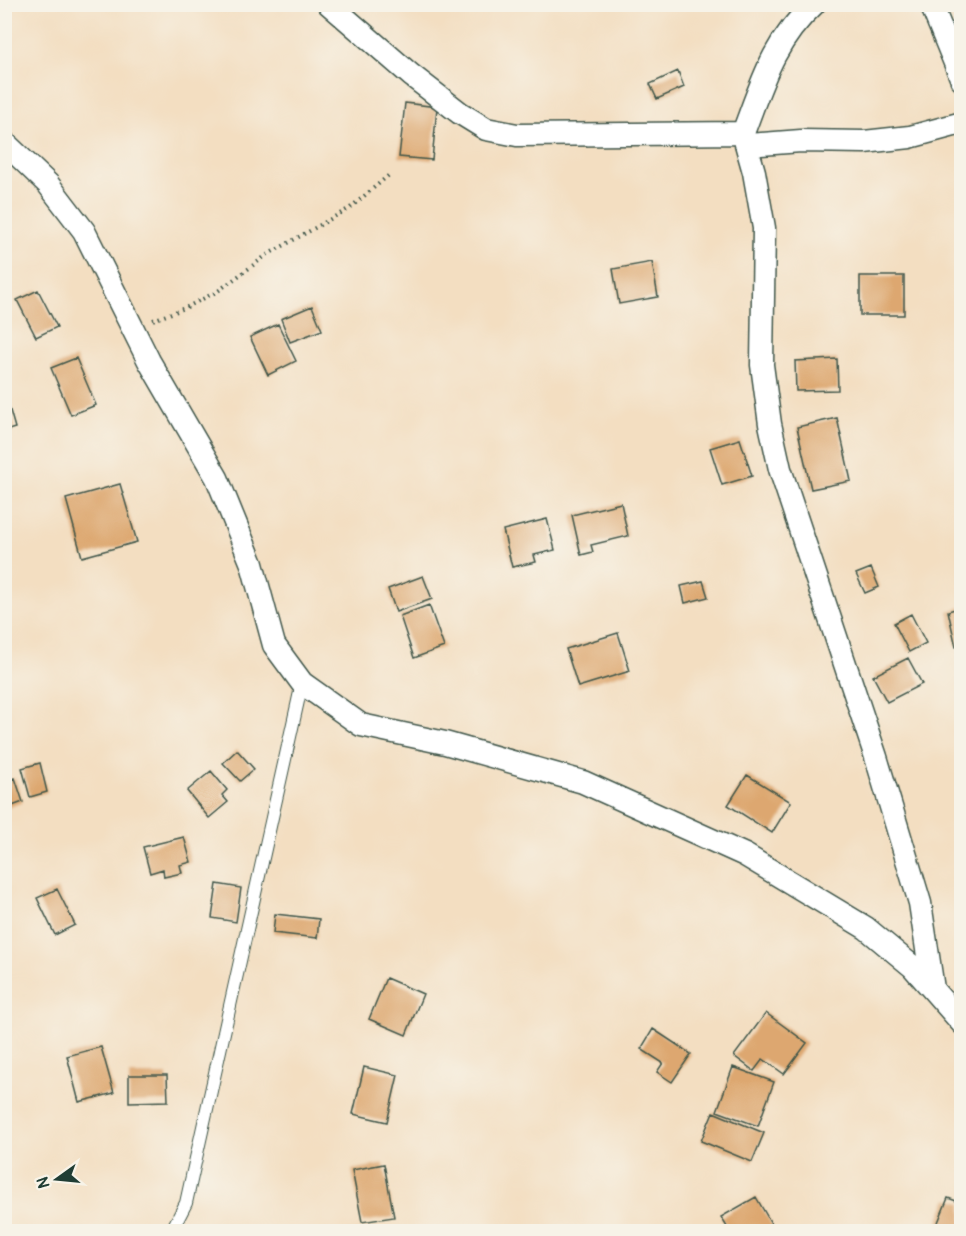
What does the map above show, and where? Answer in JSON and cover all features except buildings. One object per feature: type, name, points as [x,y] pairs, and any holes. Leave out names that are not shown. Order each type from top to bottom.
[{"type":"street","points":[[329,4],[411,75],[460,113],[486,129],[517,135],[864,142],[910,137],[962,123]]},
{"type":"street","points":[[814,4],[784,38],[769,63],[746,139],[764,228],[762,365],[770,424],[780,469],[876,757],[920,903],[933,989]]},
{"type":"street","points":[[932,4],[962,80]]},
{"type":"street","points":[[4,142],[48,184],[84,231],[149,361],[217,478],[252,564],[274,645],[302,683],[361,725],[445,743],[583,782],[745,855],[866,928],[913,967],[962,1023]]},
{"type":"lane","points":[[171,1232],[186,1203],[302,683]]},
{"type":"path","points":[[132,327],[185,308],[218,291],[267,255],[350,208],[388,175]]}]
